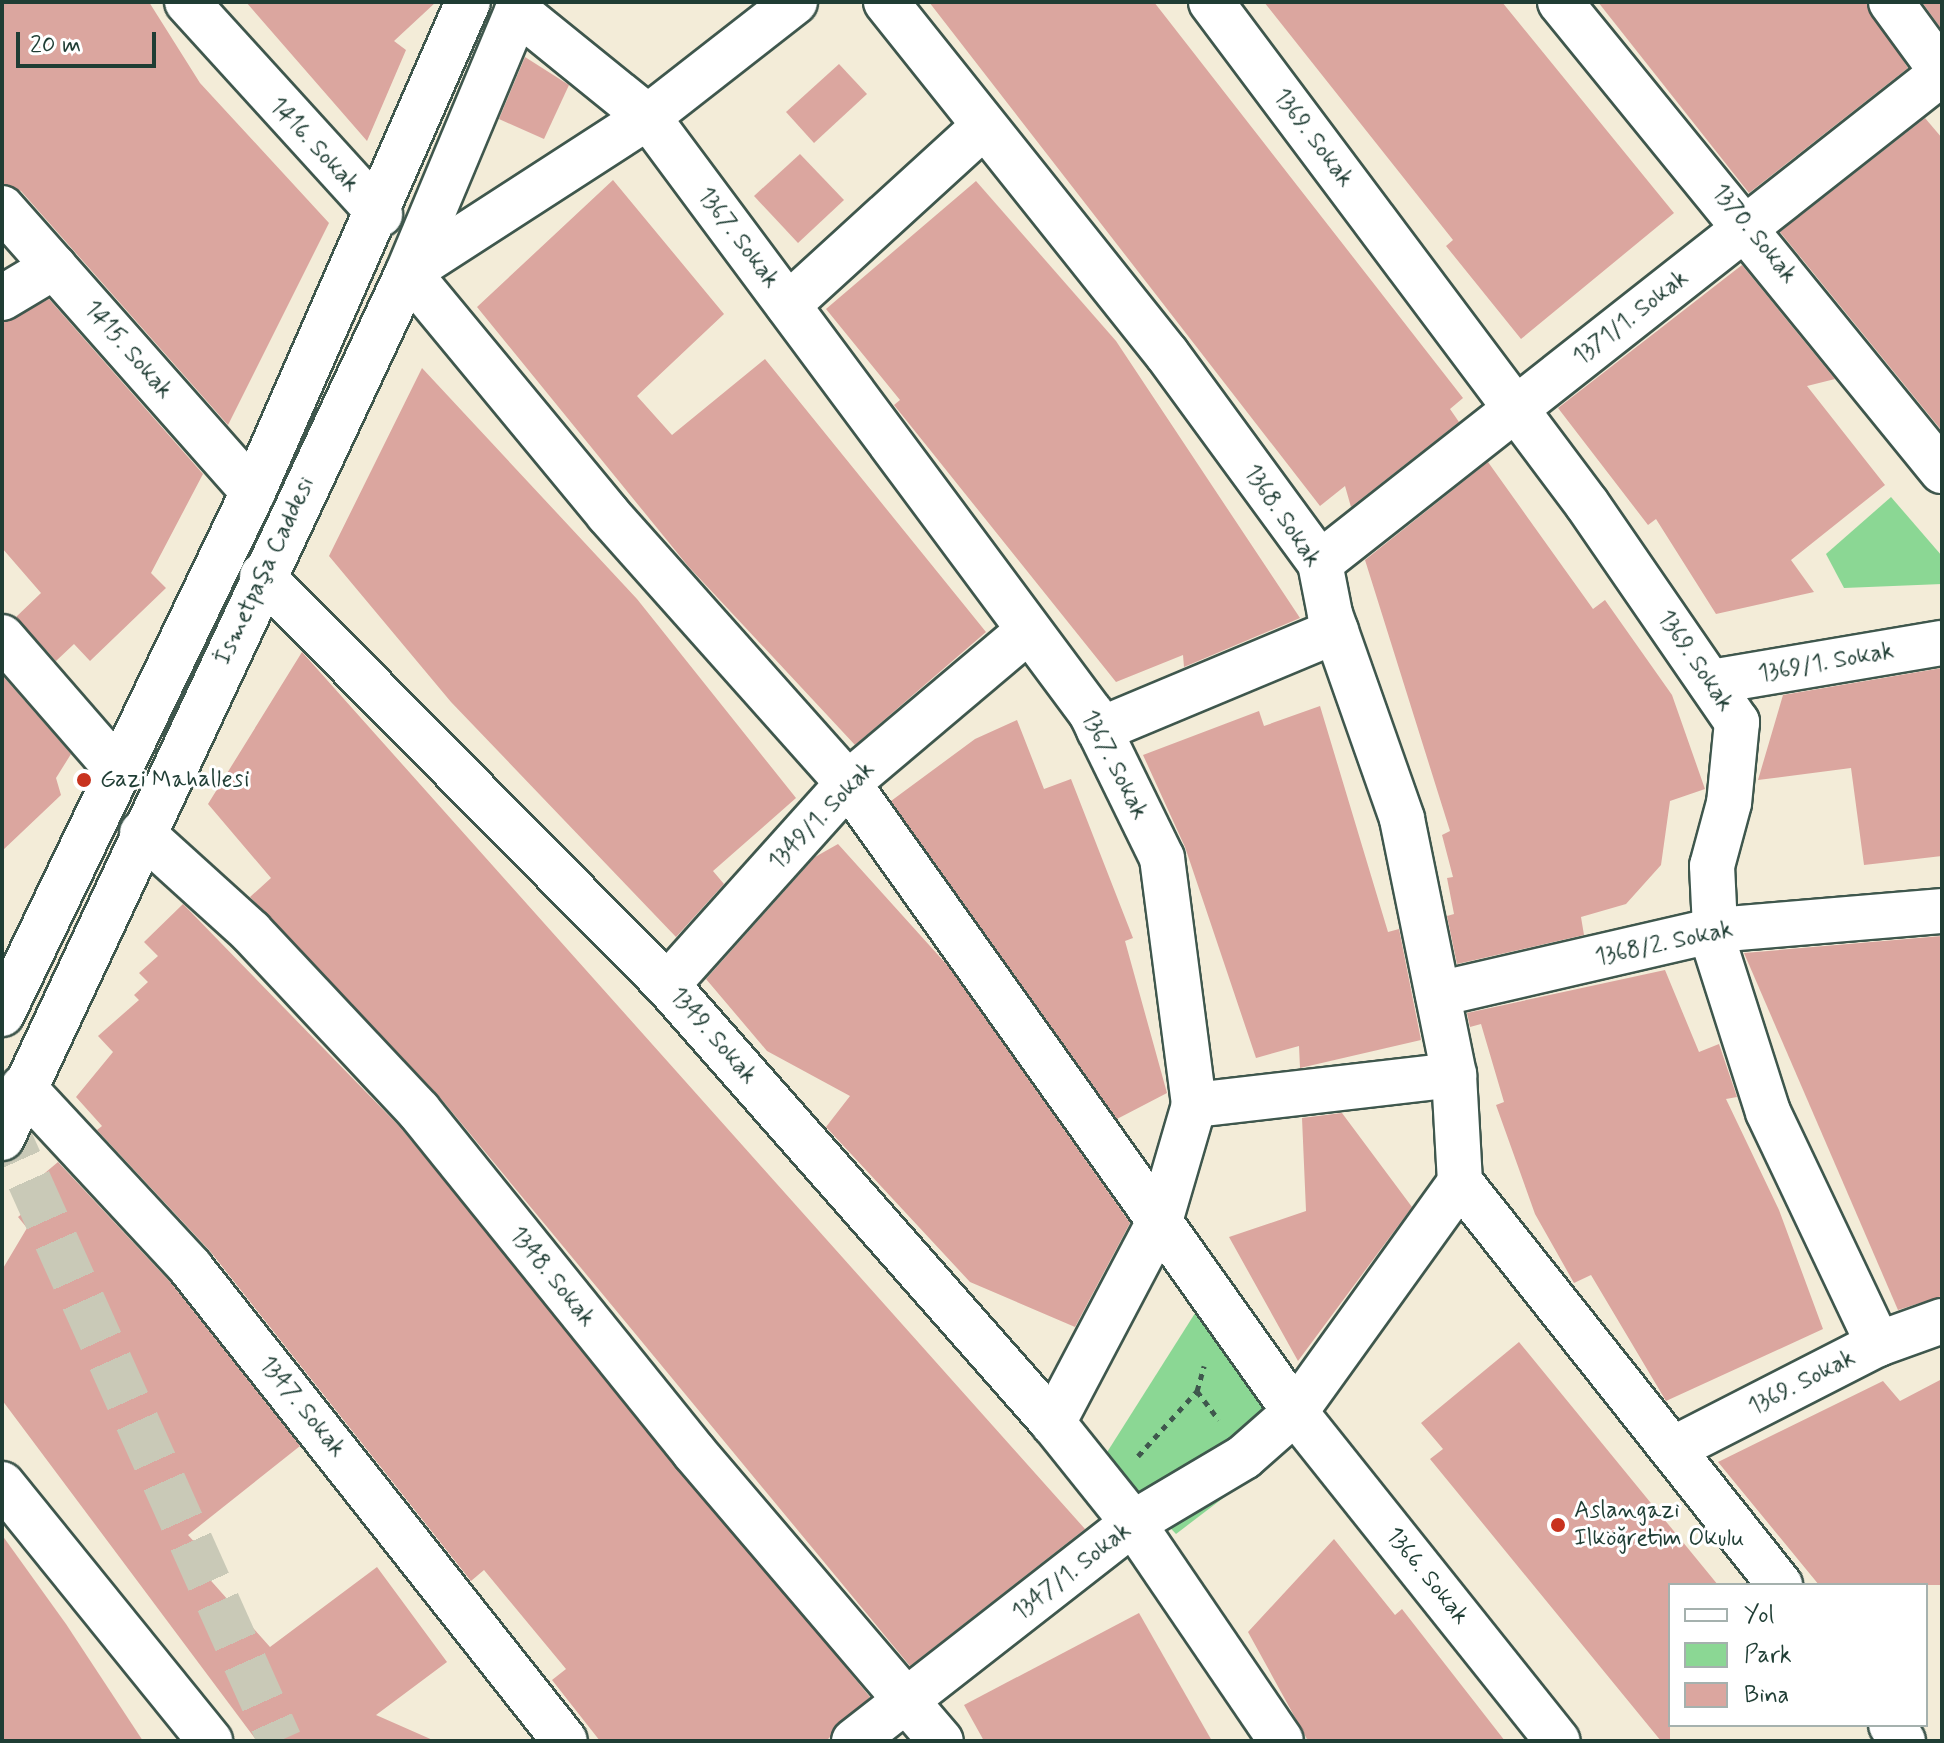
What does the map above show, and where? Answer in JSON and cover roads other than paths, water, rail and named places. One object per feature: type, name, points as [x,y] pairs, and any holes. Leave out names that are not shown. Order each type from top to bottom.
[{"type":"street","name":"1416. Sokak","points":[[187,2],[380,214]]},
{"type":"street","name":"İsmetpaşa Caddesi","points":[[2,1014],[116,768],[253,492],[380,214],[468,2]]},
{"type":"street","points":[[408,272],[648,117],[795,2]]},
{"type":"street","name":"1368. Sokak","points":[[886,2],[1167,354],[1320,563],[1336,631],[1402,819],[1454,1075],[1460,1182]]},
{"type":"street","name":"1369. Sokak","points":[[1211,2],[1516,407],[1737,722],[1729,803],[1712,866],[1715,930],[1768,1112],[1878,1344],[1673,1449]]},
{"type":"street","name":"1370. Sokak","points":[[1560,2],[1749,227],[1942,471]]},
{"type":"street","points":[[1891,2],[1942,73]]},
{"type":"street","name":"İsmetpaşa Caddesi","points":[[2,1138],[12,1073],[142,833],[408,272],[519,6]]},
{"type":"street","name":"1367. Sokak","points":[[519,6],[648,117],[1099,730],[1162,858],[1194,1105],[1161,1218],[1053,1423]]},
{"type":"street","name":"1371/1. Sokak","points":[[1320,563],[1942,73]]},
{"type":"street","points":[[788,305],[983,127]]},
{"type":"street","name":"1415. Sokak","points":[[2,208],[253,492]]},
{"type":"street","points":[[2,298],[54,267]]},
{"type":"street","name":"1366. Sokak","points":[[408,272],[608,514],[848,783],[1161,1218],[1295,1412],[1558,1741]]},
{"type":"street","name":"1349. Sokak","points":[[262,576],[667,985],[1053,1423],[1120,1507],[1281,1741]]},
{"type":"street","name":"1349/1. Sokak","points":[[667,985],[848,783],[1028,631]]},
{"type":"street","points":[[1099,730],[1336,631]]},
{"type":"street","points":[[2,637],[116,768]]},
{"type":"street","name":"1369/1. Sokak","points":[[1711,682],[1942,643]]},
{"type":"street","name":"1348. Sokak","points":[[142,833],[251,932],[419,1111],[694,1452],[909,1699],[941,1741]]},
{"type":"street","name":"1368/2. Sokak","points":[[1438,994],[1715,930],[1942,911]]},
{"type":"street","name":"1347. Sokak","points":[[12,1073],[190,1267],[565,1741]]},
{"type":"street","points":[[1194,1105],[1454,1075]]},
{"type":"street","points":[[1460,1182],[1778,1583]]},
{"type":"street","name":"1347/1. Sokak","points":[[854,1741],[909,1699],[1120,1507],[1244,1457],[1295,1412],[1460,1182]]},
{"type":"street","points":[[1878,1344],[1942,1321]]},
{"type":"street","points":[[2,1484],[210,1741]]},
{"type":"tunnel","points":[[2,1120],[280,1741]]},
{"type":"place","name":"Gazi Mahallesi","points":[[84,780]]},
{"type":"place","name":"Aslangazi Ilköğretim Okulu","points":[[1558,1525]]}]
